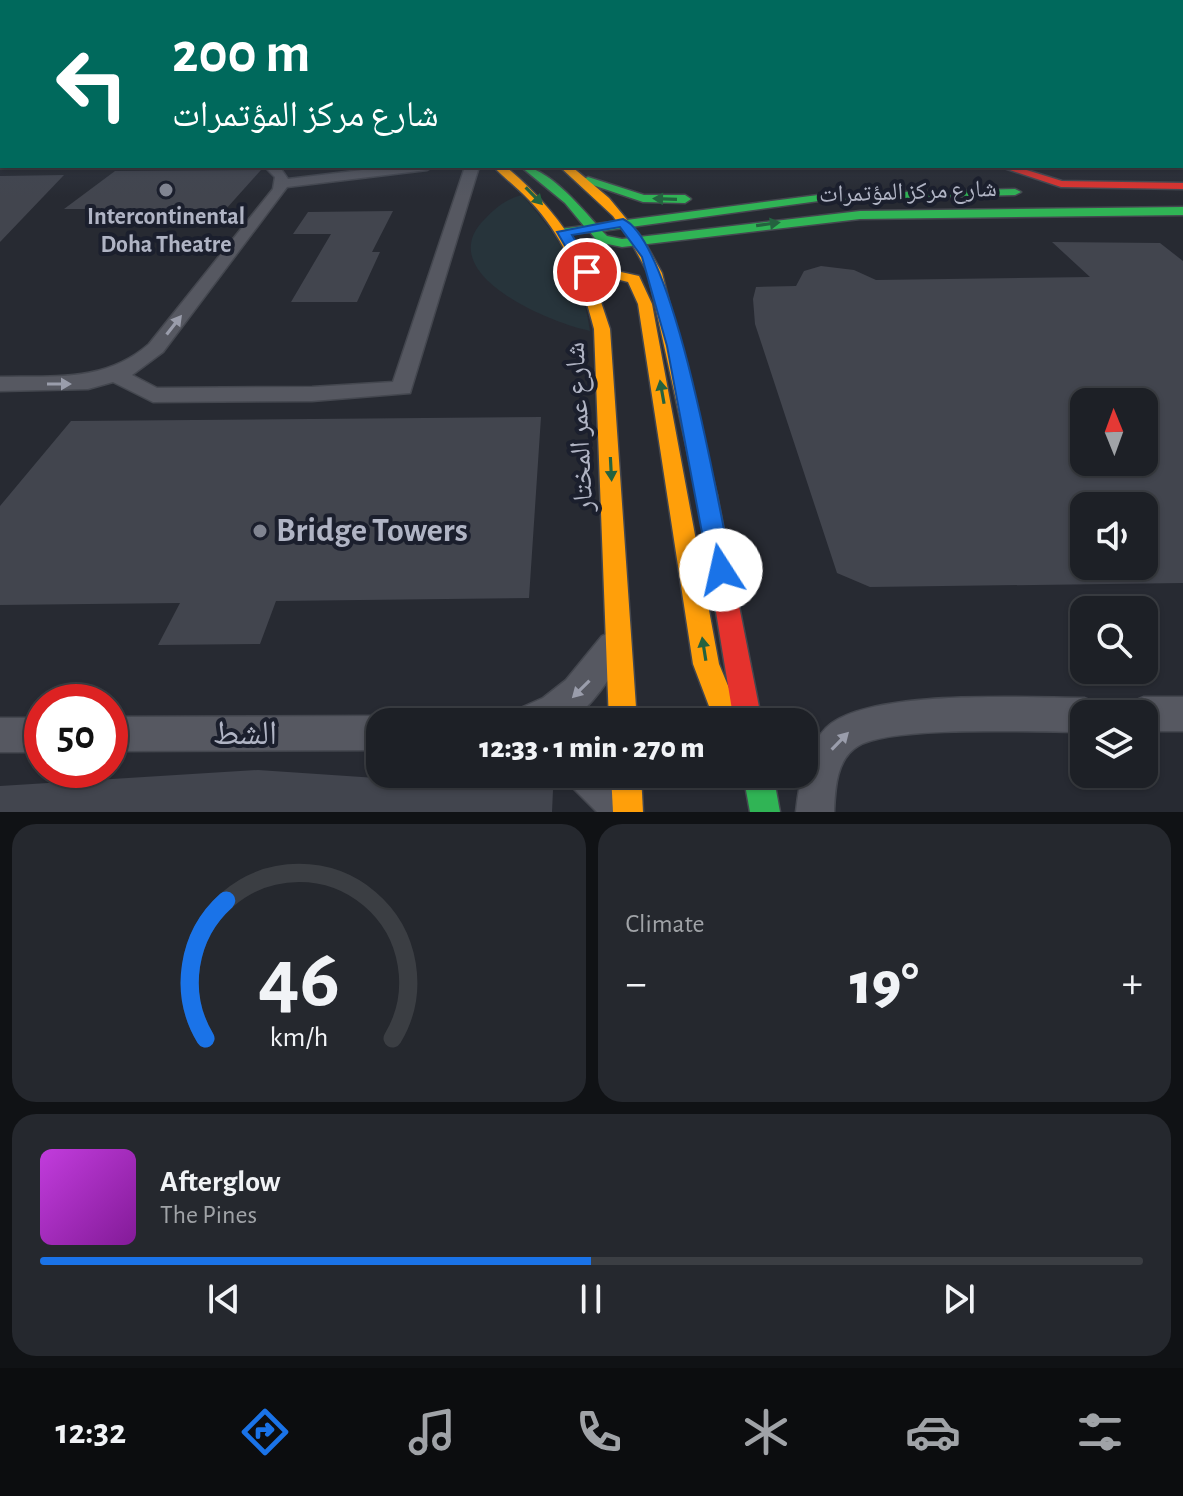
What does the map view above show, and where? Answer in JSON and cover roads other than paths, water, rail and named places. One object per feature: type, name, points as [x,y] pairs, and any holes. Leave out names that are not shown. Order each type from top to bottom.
[{"type":"main road","name":"شارع عمر المختار","points":[[501,168],[530,191],[564,232],[589,277],[604,331],[622,708]]},
{"type":"main road","points":[[528,168],[569,201],[593,228],[611,242],[637,242]]},
{"type":"main road","points":[[935,192],[970,186],[990,170],[1061,184],[1183,188]]},
{"type":"main road","points":[[990,170],[1019,194],[1050,212]]},
{"type":"main road","points":[[572,171],[609,189],[643,198],[826,197]]},
{"type":"main road","points":[[572,171],[623,223],[649,257],[697,441],[745,708]]},
{"type":"main road","name":"شارع مركز المؤتمرات","points":[[564,232],[826,197],[1183,188]]},
{"type":"main road","points":[[800,220],[883,203],[1019,194]]},
{"type":"main road","points":[[1126,211],[1108,207],[1102,201],[1183,200]]},
{"type":"main road","name":"شارع مركز المؤتمرات","points":[[637,242],[800,220],[879,214],[1183,211]]},
{"type":"main road","points":[[665,312],[671,298],[676,263],[737,228]]},
{"type":"main road","points":[[589,277],[612,274],[634,279],[645,304],[706,664],[723,708]]},
{"type":"main road","points":[[627,788],[628,812]]},
{"type":"main road","points":[[761,788],[765,812]]},
{"type":"street","points":[[0,384],[76,384],[116,375],[141,362],[156,348],[277,195],[282,176],[273,168]]},
{"type":"street","points":[[282,184],[411,168]]},
{"type":"street","points":[[116,375],[153,395],[312,394],[402,388],[470,168]]},
{"type":"street","points":[[556,708],[584,687],[618,638]]},
{"type":"street","points":[[1158,714],[1183,714]]},
{"type":"street","points":[[815,812],[816,788],[825,763],[834,743],[846,732],[892,721],[943,717],[1070,715]]},
{"type":"street","name":"الشط","points":[[128,734],[366,733]]},
{"type":"street","points":[[0,735],[24,735]]},
{"type":"street","points":[[599,788],[616,812]]},
{"type":"place","name":"Intercontinental Doha Theatre","points":[[166,190]]},
{"type":"place","name":"Bridge Towers","points":[[260,531]]}]
